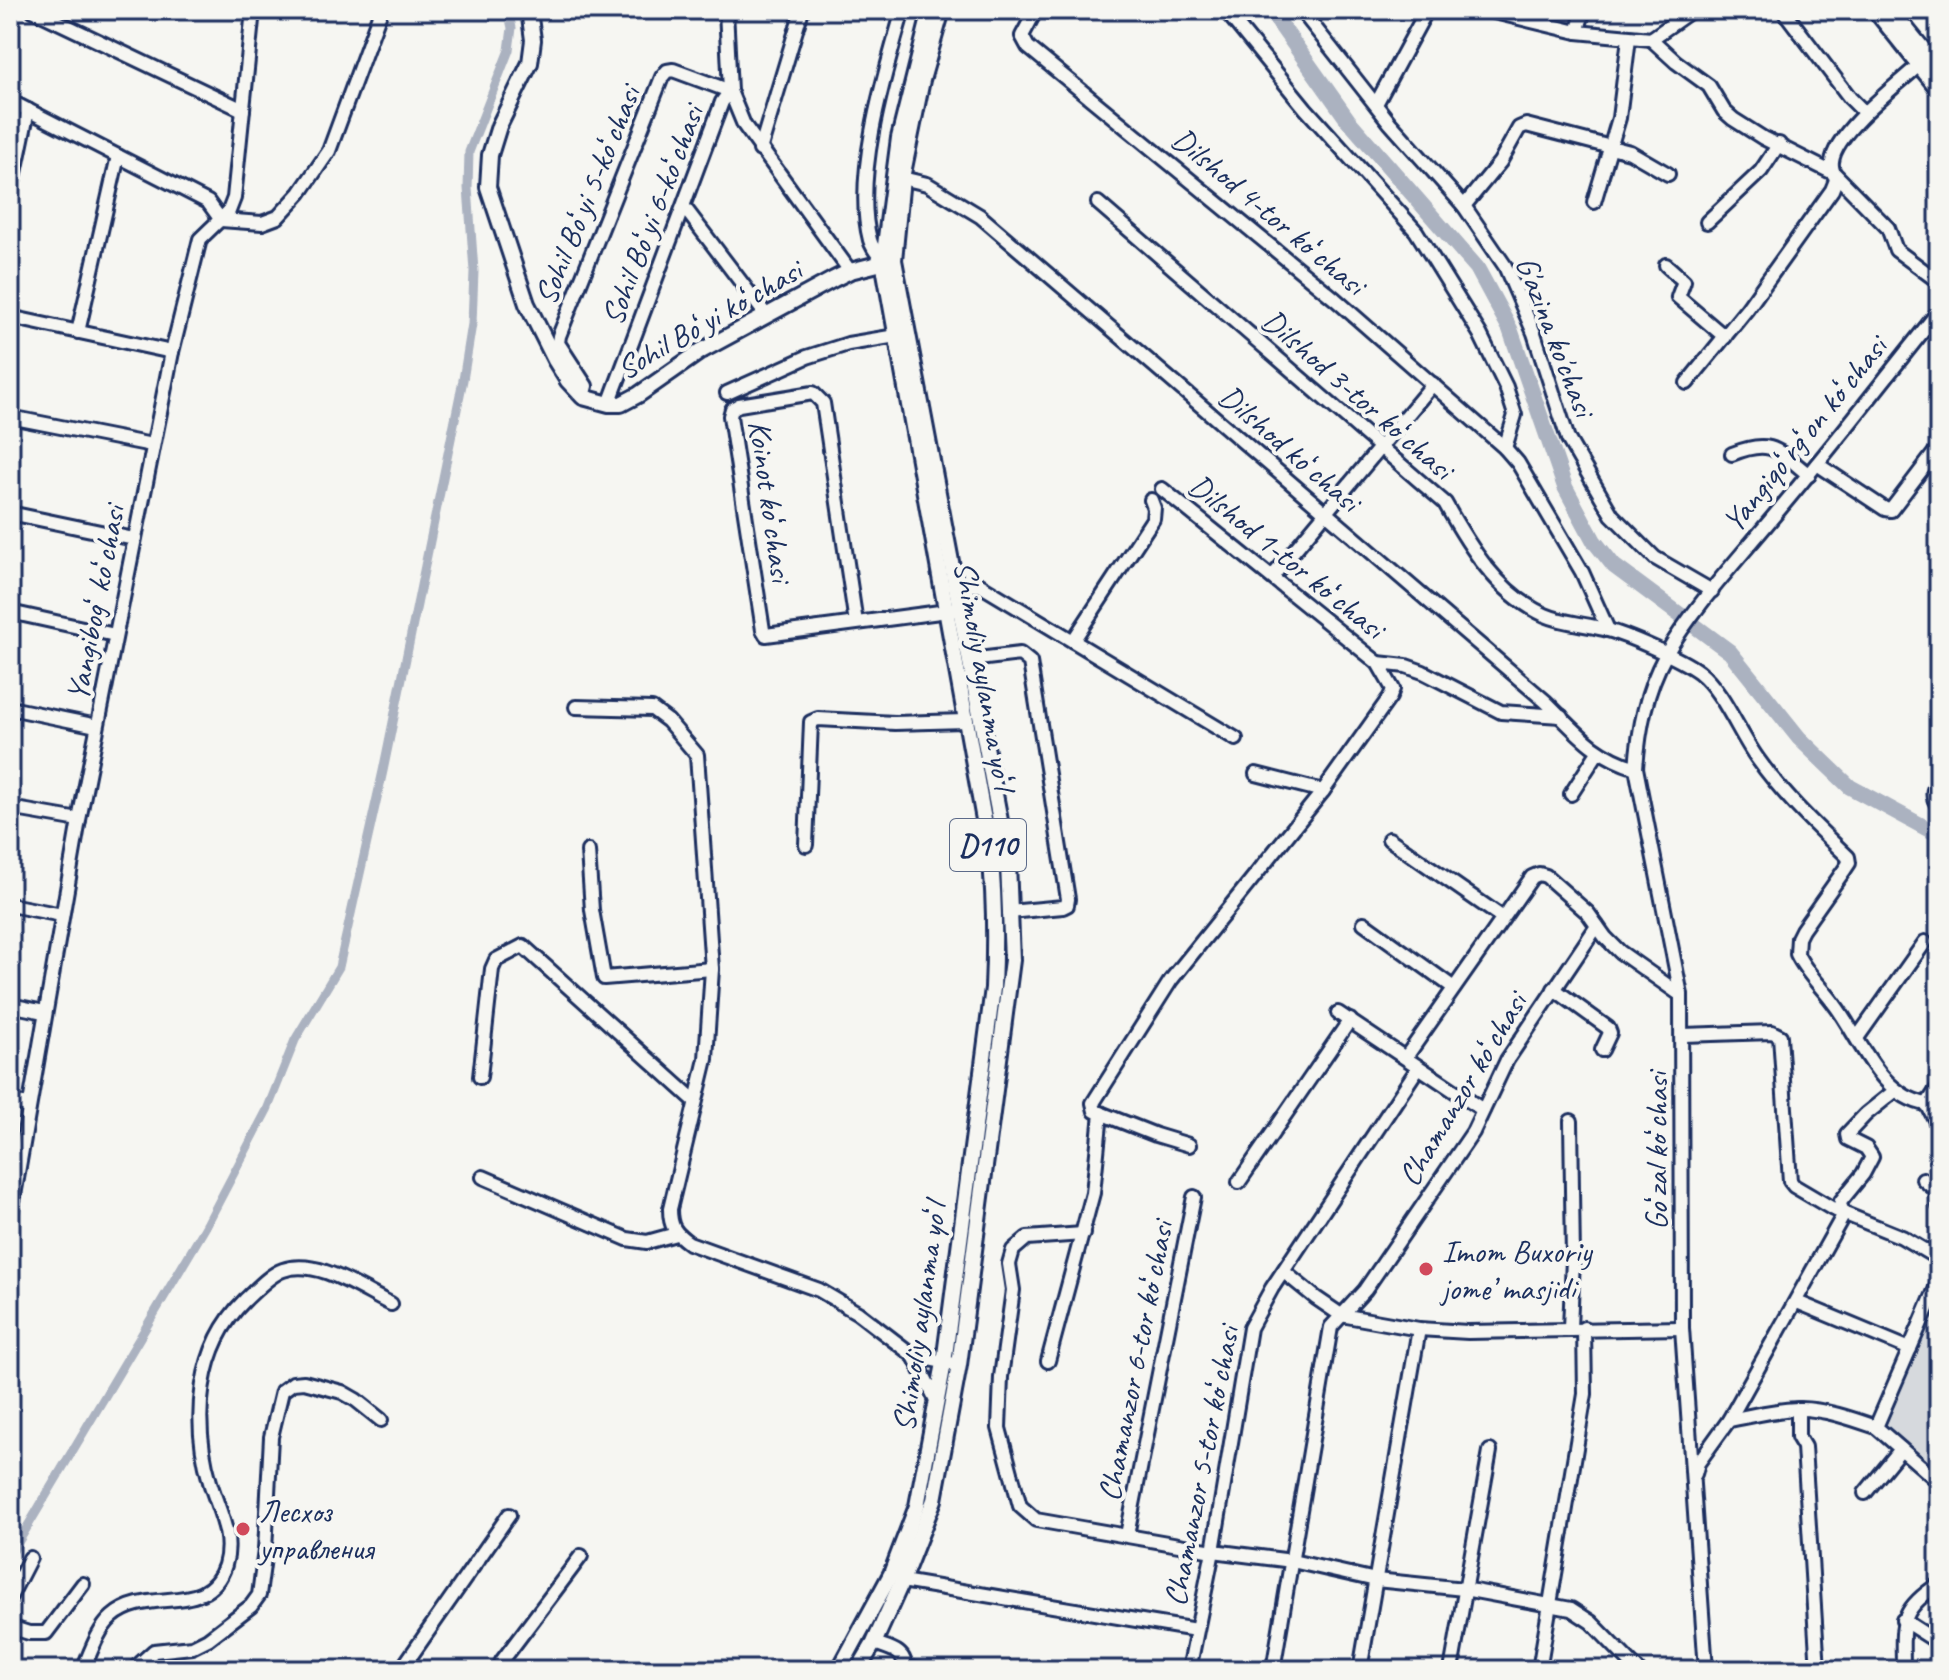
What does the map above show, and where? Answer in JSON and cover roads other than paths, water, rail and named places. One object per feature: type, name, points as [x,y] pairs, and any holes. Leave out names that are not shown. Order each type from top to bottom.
[{"type":"main road","name":"Sohil Boʻyi koʻchasi","points":[[529,10],[533,40],[530,63],[499,126],[490,155],[488,187],[527,304],[555,360],[583,397],[621,404],[701,351],[766,315],[850,271],[888,261]]},
{"type":"main road","name":"Shimoliy aylanma yoʻl","points":[[858,1670],[902,1581],[934,1500],[994,975],[993,881],[965,721],[952,611],[896,336],[888,261],[899,138],[931,10]]},
{"type":"main road","name":"Shimoliy aylanma yoʻl","points":[[839,1670],[891,1574],[917,1506],[937,1402],[951,1364],[999,1063],[1012,960],[1008,863],[970,660],[952,611],[954,586],[888,261],[922,80],[942,10]]},
{"type":"main road","points":[[1875,10],[1939,90]]},
{"type":"main road","points":[[1891,10],[1939,69]]},
{"type":"main road","points":[[983,1064],[999,1063]]},
{"type":"main road","points":[[873,1670],[874,1643]]},
{"type":"street","points":[[33,10],[243,110]]},
{"type":"street","name":"Yangibogʻ koʻchasi","points":[[10,1219],[79,820],[172,352],[200,239],[229,211],[234,198],[253,10]]},
{"type":"street","points":[[10,101],[208,202],[221,220],[262,223],[278,217],[300,193],[329,151],[381,10]]},
{"type":"street","points":[[726,10],[730,91],[744,125],[850,271]]},
{"type":"street","points":[[760,150],[802,10]]},
{"type":"street","points":[[888,261],[871,243],[865,211],[869,159],[884,79],[903,10]]},
{"type":"street","name":"Dilshod 4-tor koʻchasi","points":[[1036,10],[1022,36],[1028,47],[1335,299],[1505,448],[1518,463],[1582,572],[1608,630]]},
{"type":"street","points":[[1225,10],[1306,109],[1416,231],[1480,334],[1506,387],[1515,415],[1505,448]]},
{"type":"street","name":"G'azina ko'chasi","points":[[1301,10],[1376,104],[1464,206],[1505,266],[1521,298],[1568,439],[1612,515],[1655,558],[1712,591]]},
{"type":"street","points":[[1376,104],[1427,10]]},
{"type":"street","points":[[1486,10],[1577,32],[1651,39],[1692,10]]},
{"type":"street","points":[[1577,32],[1584,10]]},
{"type":"street","points":[[1783,10],[1865,113]]},
{"type":"street","points":[[1594,202],[1612,147],[1624,92],[1629,38]]},
{"type":"street","points":[[1651,39],[1709,86],[1724,111],[1733,119],[1763,138],[1835,174],[1888,228],[1896,250],[1939,282]]},
{"type":"street","points":[[1687,383],[1725,337],[1832,190],[1834,152],[1865,113],[1919,65]]},
{"type":"street","name":"Sohil Boʻyi 5-koʻchasi","points":[[583,397],[586,386],[560,345],[559,336],[662,77],[673,70],[730,91]]},
{"type":"street","name":"Sohil Boʻyi 6-koʻchasi","points":[[609,404],[722,102],[730,91]]},
{"type":"street","points":[[10,197],[28,110]]},
{"type":"street","points":[[1464,206],[1500,162],[1519,128],[1526,125],[1612,147],[1640,157],[1668,174]]},
{"type":"street","points":[[1707,222],[1761,171],[1779,144]]},
{"type":"street","points":[[78,332],[118,156]]},
{"type":"street","name":"Dilshod koʻchasi","points":[[902,178],[927,184],[980,216],[1561,716],[1598,752],[1636,768]]},
{"type":"street","name":"Dilshod 3-tor koʻchasi","points":[[1098,203],[1445,503],[1479,558],[1508,591],[1545,615],[1608,630],[1700,673],[1758,759],[1806,819],[1848,857],[1849,863],[1802,930],[1796,948],[1801,962],[1857,1038]]},
{"type":"street","points":[[684,207],[766,315]]},
{"type":"street","points":[[1666,265],[1684,281],[1678,297],[1725,337]]},
{"type":"street","name":"Yangiqoʻrgʻon koʻchasi","points":[[1674,643],[1712,591],[1939,311]]},
{"type":"street","points":[[10,317],[172,352]]},
{"type":"street","points":[[727,393],[807,357],[848,344],[896,336]]},
{"type":"street","points":[[1272,577],[1433,384]]},
{"type":"street","name":"Koinot koʻchasi","points":[[856,623],[823,403],[813,393],[739,405],[732,409],[730,416],[766,635],[952,611]]},
{"type":"street","points":[[10,417],[152,445]]},
{"type":"street","points":[[1732,454],[1753,445],[1763,445],[1891,510],[1939,447]]},
{"type":"street","name":"Dilshod 1-tor koʻchasi","points":[[1162,489],[1378,663]]},
{"type":"street","points":[[1073,641],[1153,519],[1151,500]]},
{"type":"street","points":[[10,513],[134,539]]},
{"type":"street","points":[[954,586],[980,585],[1236,739]]},
{"type":"street","points":[[10,612],[115,635]]},
{"type":"street","name":"Goʻzal koʻchasi","points":[[1674,643],[1643,711],[1636,768],[1681,995],[1682,1328],[1706,1670]]},
{"type":"street","points":[[970,660],[1020,654],[1030,662],[1059,836],[1067,905],[1009,912]]},
{"type":"street","points":[[1378,663],[1406,666],[1423,672],[1501,712],[1561,716]]},
{"type":"street","points":[[1189,1145],[1101,1113],[1092,1108],[1093,1103],[1171,980],[1323,791],[1390,697],[1391,683],[1378,663]]},
{"type":"street","points":[[576,707],[652,709],[668,721],[697,755],[712,969],[706,1059],[670,1209],[670,1223],[676,1234],[689,1243],[819,1290],[858,1313],[914,1356],[951,1364]]},
{"type":"street","points":[[10,708],[97,726]]},
{"type":"street","points":[[806,845],[811,722],[818,719],[895,723],[965,721]]},
{"type":"street","points":[[1571,794],[1598,752]]},
{"type":"street","points":[[1256,774],[1323,791]]},
{"type":"street","points":[[1939,780],[1933,792],[1934,801],[1939,807]]},
{"type":"street","points":[[10,808],[79,820]]},
{"type":"street","points":[[1389,839],[1503,918]]},
{"type":"street","points":[[588,851],[592,910],[604,978],[712,969]]},
{"type":"street","points":[[1406,1057],[1532,877],[1539,874],[1546,876],[1588,913],[1620,952],[1681,995]]},
{"type":"street","points":[[10,905],[62,915]]},
{"type":"street","points":[[1364,923],[1454,988]]},
{"type":"street","name":"Chamanzor koʻchasi","points":[[1273,1670],[1331,1327],[1365,1290],[1473,1132],[1507,1060],[1597,926]]},
{"type":"street","points":[[1925,942],[1857,1038],[1880,1074],[1896,1090],[1917,1103],[1927,1104]]},
{"type":"street","points":[[480,1077],[492,969],[496,960],[523,946],[695,1101]]},
{"type":"street","points":[[1554,989],[1608,1028],[1610,1033],[1602,1050]]},
{"type":"street","points":[[10,1005],[44,1012]]},
{"type":"street","points":[[1239,1182],[1344,1017],[1483,1110]]},
{"type":"street","points":[[1683,1035],[1772,1032],[1780,1036],[1790,1181],[1844,1214],[1902,1237],[1939,1259]]},
{"type":"street","name":"Chamanzor 5-tor koʻchasi","points":[[1189,1670],[1213,1551],[1245,1347],[1258,1310],[1418,1068]]},
{"type":"street","points":[[1927,1104],[1939,1086]]},
{"type":"street","points":[[1844,1214],[1841,1201],[1863,1174],[1872,1157],[1866,1148],[1848,1139],[1847,1134],[1896,1090]]},
{"type":"street","points":[[10,1102],[29,1105]]},
{"type":"street","points":[[1927,1104],[1939,1127]]},
{"type":"street","points":[[1048,1361],[1093,1193],[1101,1113]]},
{"type":"street","points":[[1570,1328],[1573,1259],[1571,1121]]},
{"type":"street","points":[[483,1177],[627,1239],[647,1242],[676,1234]]},
{"type":"street","points":[[1923,1179],[1938,1192],[1939,1206]]},
{"type":"street","name":"Chamanzor 6-tor koʻchasi","points":[[1127,1535],[1194,1197]]},
{"type":"street","points":[[1694,1483],[1698,1463],[1729,1420],[1844,1214]]},
{"type":"street","points":[[1083,1234],[1036,1235],[1020,1242],[1013,1250],[1009,1264],[1013,1290],[1001,1377],[999,1428],[1017,1497],[1027,1515],[1036,1520],[1213,1551],[1292,1561],[1376,1580],[1464,1589],[1571,1609],[1582,1614],[1638,1670]]},
{"type":"street","points":[[83,1670],[109,1619],[124,1608],[146,1600],[202,1595],[213,1587],[225,1565],[228,1544],[224,1518],[210,1482],[199,1411],[203,1379],[220,1335],[242,1303],[282,1271],[303,1267],[325,1272],[391,1304]]},
{"type":"street","points":[[1284,1272],[1341,1315],[1419,1329],[1468,1332],[1682,1328]]},
{"type":"street","points":[[1876,1427],[1939,1281]]},
{"type":"street","points":[[1797,1302],[1910,1349]]},
{"type":"street","points":[[1539,1670],[1585,1394],[1584,1328]]},
{"type":"street","points":[[1360,1670],[1419,1329]]},
{"type":"street","points":[[914,1356],[937,1402]]},
{"type":"street","points":[[133,1670],[154,1651],[192,1647],[208,1639],[251,1606],[259,1595],[271,1437],[282,1391],[293,1383],[304,1382],[342,1392],[381,1420]]},
{"type":"street","points":[[1729,1420],[1798,1409],[1824,1412],[1876,1427],[1939,1482]]},
{"type":"street","points":[[1798,1409],[1798,1437],[1804,1447],[1818,1670]]},
{"type":"street","points":[[1865,1493],[1901,1449]]},
{"type":"street","points":[[1451,1670],[1490,1451]]},
{"type":"street","points":[[401,1670],[509,1515]]},
{"type":"street","points":[[504,1670],[500,1666],[502,1661],[581,1556]]},
{"type":"street","points":[[10,1597],[30,1558]]},
{"type":"street","name":"Chamanzor 5-tor koʻchasi","points":[[902,1581],[1196,1630]]},
{"type":"street","points":[[10,1627],[29,1633],[46,1633],[83,1584]]},
{"type":"street","points":[[1903,1670],[1903,1620],[1917,1601],[1938,1585]]},
{"type":"street","points":[[1903,1620],[1939,1643]]},
{"type":"street","points":[[874,1643],[901,1654],[905,1668],[922,1670]]},
{"type":"waterway","points":[[10,1556],[205,1228],[267,1110],[295,1040],[339,967],[383,771],[463,380],[472,324],[474,271],[468,188],[469,152],[509,50],[512,28],[508,10]]},
{"type":"waterway","points":[[1270,10],[1348,120],[1477,268],[1510,329],[1565,487],[1594,541],[1614,566],[1730,652],[1799,738],[1850,787],[1939,835]]},
{"type":"place","name":"Imom Buxoriy jome’ masjidi","points":[[1426,1269]]},
{"type":"place","name":"Лесхоз управления","points":[[243,1529]]}]
